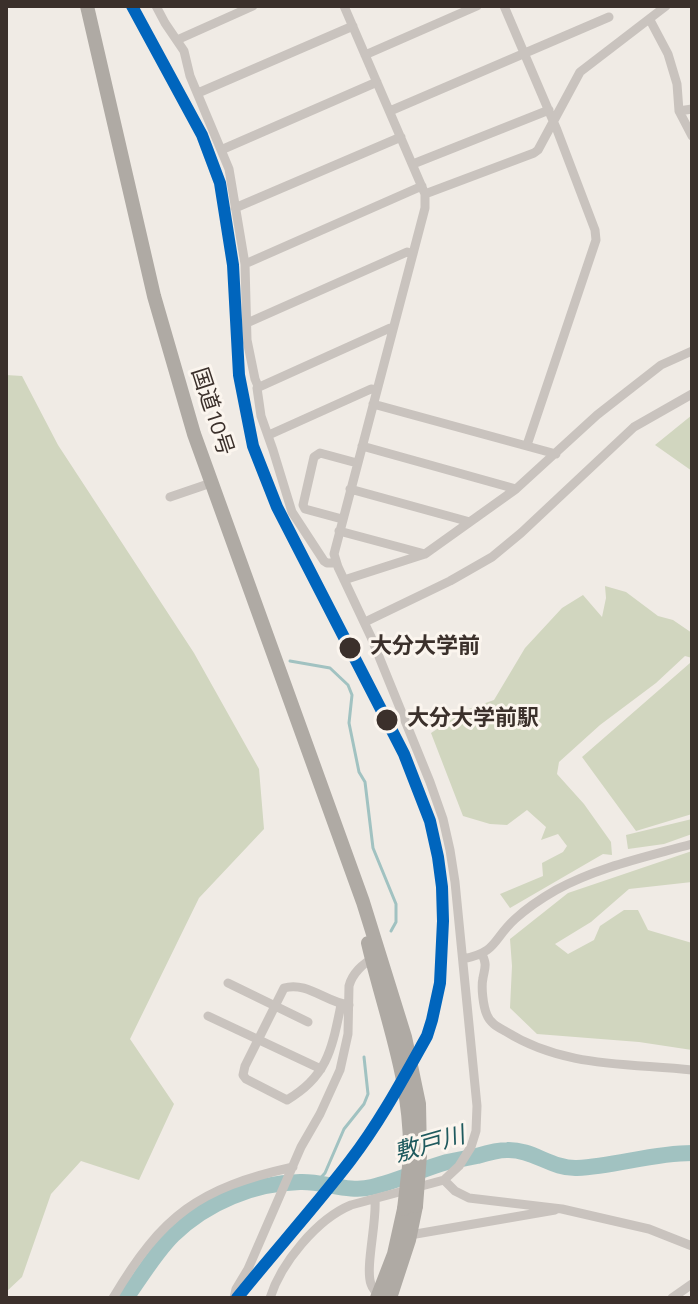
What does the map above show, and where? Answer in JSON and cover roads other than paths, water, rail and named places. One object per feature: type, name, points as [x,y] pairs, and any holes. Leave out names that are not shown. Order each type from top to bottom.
[{"type":"highway","name":"国道10号","points":[[87,6],[154,296],[189,419],[333,820],[415,1082],[419,1104],[410,1235],[382,1297]]},
{"type":"highway","name":"国道10号","points":[[397,1030],[415,1156]]},
{"type":"highway","name":"国道10号","points":[[382,1297],[410,1208]]},
{"type":"street","points":[[156,6],[185,55],[190,76],[230,173],[245,264],[248,345],[258,386],[261,416],[292,512],[319,556],[327,563],[336,563]]},
{"type":"street","points":[[177,40],[253,6]]},
{"type":"street","points":[[270,1298],[283,1270],[320,1225],[342,1209],[444,1180],[459,1166],[476,1131],[477,1106],[463,959],[452,862],[443,819],[365,622],[336,563],[334,551],[425,208],[424,190],[344,6]]},
{"type":"street","points":[[365,55],[477,6]]},
{"type":"street","points":[[504,6],[554,122],[595,230],[596,240],[527,445]]},
{"type":"street","points":[[245,264],[424,190],[534,153],[580,72],[666,6]]},
{"type":"street","points":[[390,111],[609,17]]},
{"type":"street","points":[[650,20],[668,54],[677,84],[679,111],[692,136]]},
{"type":"street","points":[[198,93],[353,26]]},
{"type":"street","points":[[221,150],[377,82]]},
{"type":"street","points":[[679,111],[692,109]]},
{"type":"street","points":[[413,164],[549,110]]},
{"type":"street","points":[[235,208],[401,137]]},
{"type":"street","points":[[247,323],[407,252],[413,254]]},
{"type":"street","points":[[258,386],[390,328],[393,330]]},
{"type":"street","points":[[344,580],[425,554],[516,489],[597,415],[661,365],[692,351]]},
{"type":"street","points":[[271,434],[371,389],[377,390]]},
{"type":"street","points":[[365,622],[492,557],[634,427],[692,394]]},
{"type":"street","points":[[373,404],[556,454]]},
{"type":"street","points":[[362,446],[516,489]]},
{"type":"street","points":[[342,519],[304,508],[302,503],[311,468],[314,457],[320,453],[357,463]]},
{"type":"street","points":[[170,497],[211,483]]},
{"type":"street","points":[[350,489],[470,522]]},
{"type":"street","points":[[339,531],[425,554]]},
{"type":"street","points":[[463,959],[488,951],[516,918],[556,890],[595,872],[692,844]]},
{"type":"street","points":[[482,954],[486,964],[482,982],[488,1017],[522,1042],[554,1055],[590,1062],[692,1070]]},
{"type":"street","points":[[345,1005],[317,992],[291,986],[284,988],[243,1075],[287,1100],[301,1092],[321,1069],[332,1047],[345,1005],[351,979],[376,959]]},
{"type":"street","points":[[228,983],[308,1022]]},
{"type":"street","points":[[234,1298],[340,1070],[347,1041],[345,1005]]},
{"type":"street","points":[[208,1016],[321,1069]]},
{"type":"street","points":[[113,1298],[150,1243],[179,1213],[219,1189],[244,1179],[292,1170]]},
{"type":"street","points":[[444,1180],[455,1191],[469,1198],[562,1209],[649,1229],[692,1246]]},
{"type":"street","points":[[375,1199],[369,1274],[371,1286],[382,1297]]},
{"type":"street","points":[[410,1235],[562,1209]]},
{"type":"street","points":[[672,1298],[692,1284]]},
{"type":"waterway","points":[[290,661],[330,668],[348,685],[352,695],[349,723],[359,772],[365,782],[373,848],[396,904],[396,922],[391,931]]},
{"type":"waterway","points":[[317,1182],[325,1173],[344,1129],[368,1094],[364,1057]]},
{"type":"waterway","name":"敷戸川","points":[[126,1298],[160,1249],[186,1223],[232,1196],[266,1186],[309,1182],[345,1188],[372,1187],[447,1162],[503,1150],[577,1168],[692,1153]]},
{"type":"place","name":"大分大学前","points":[[350,648]]},
{"type":"place","name":"大分大学前駅","points":[[387,720]]}]
